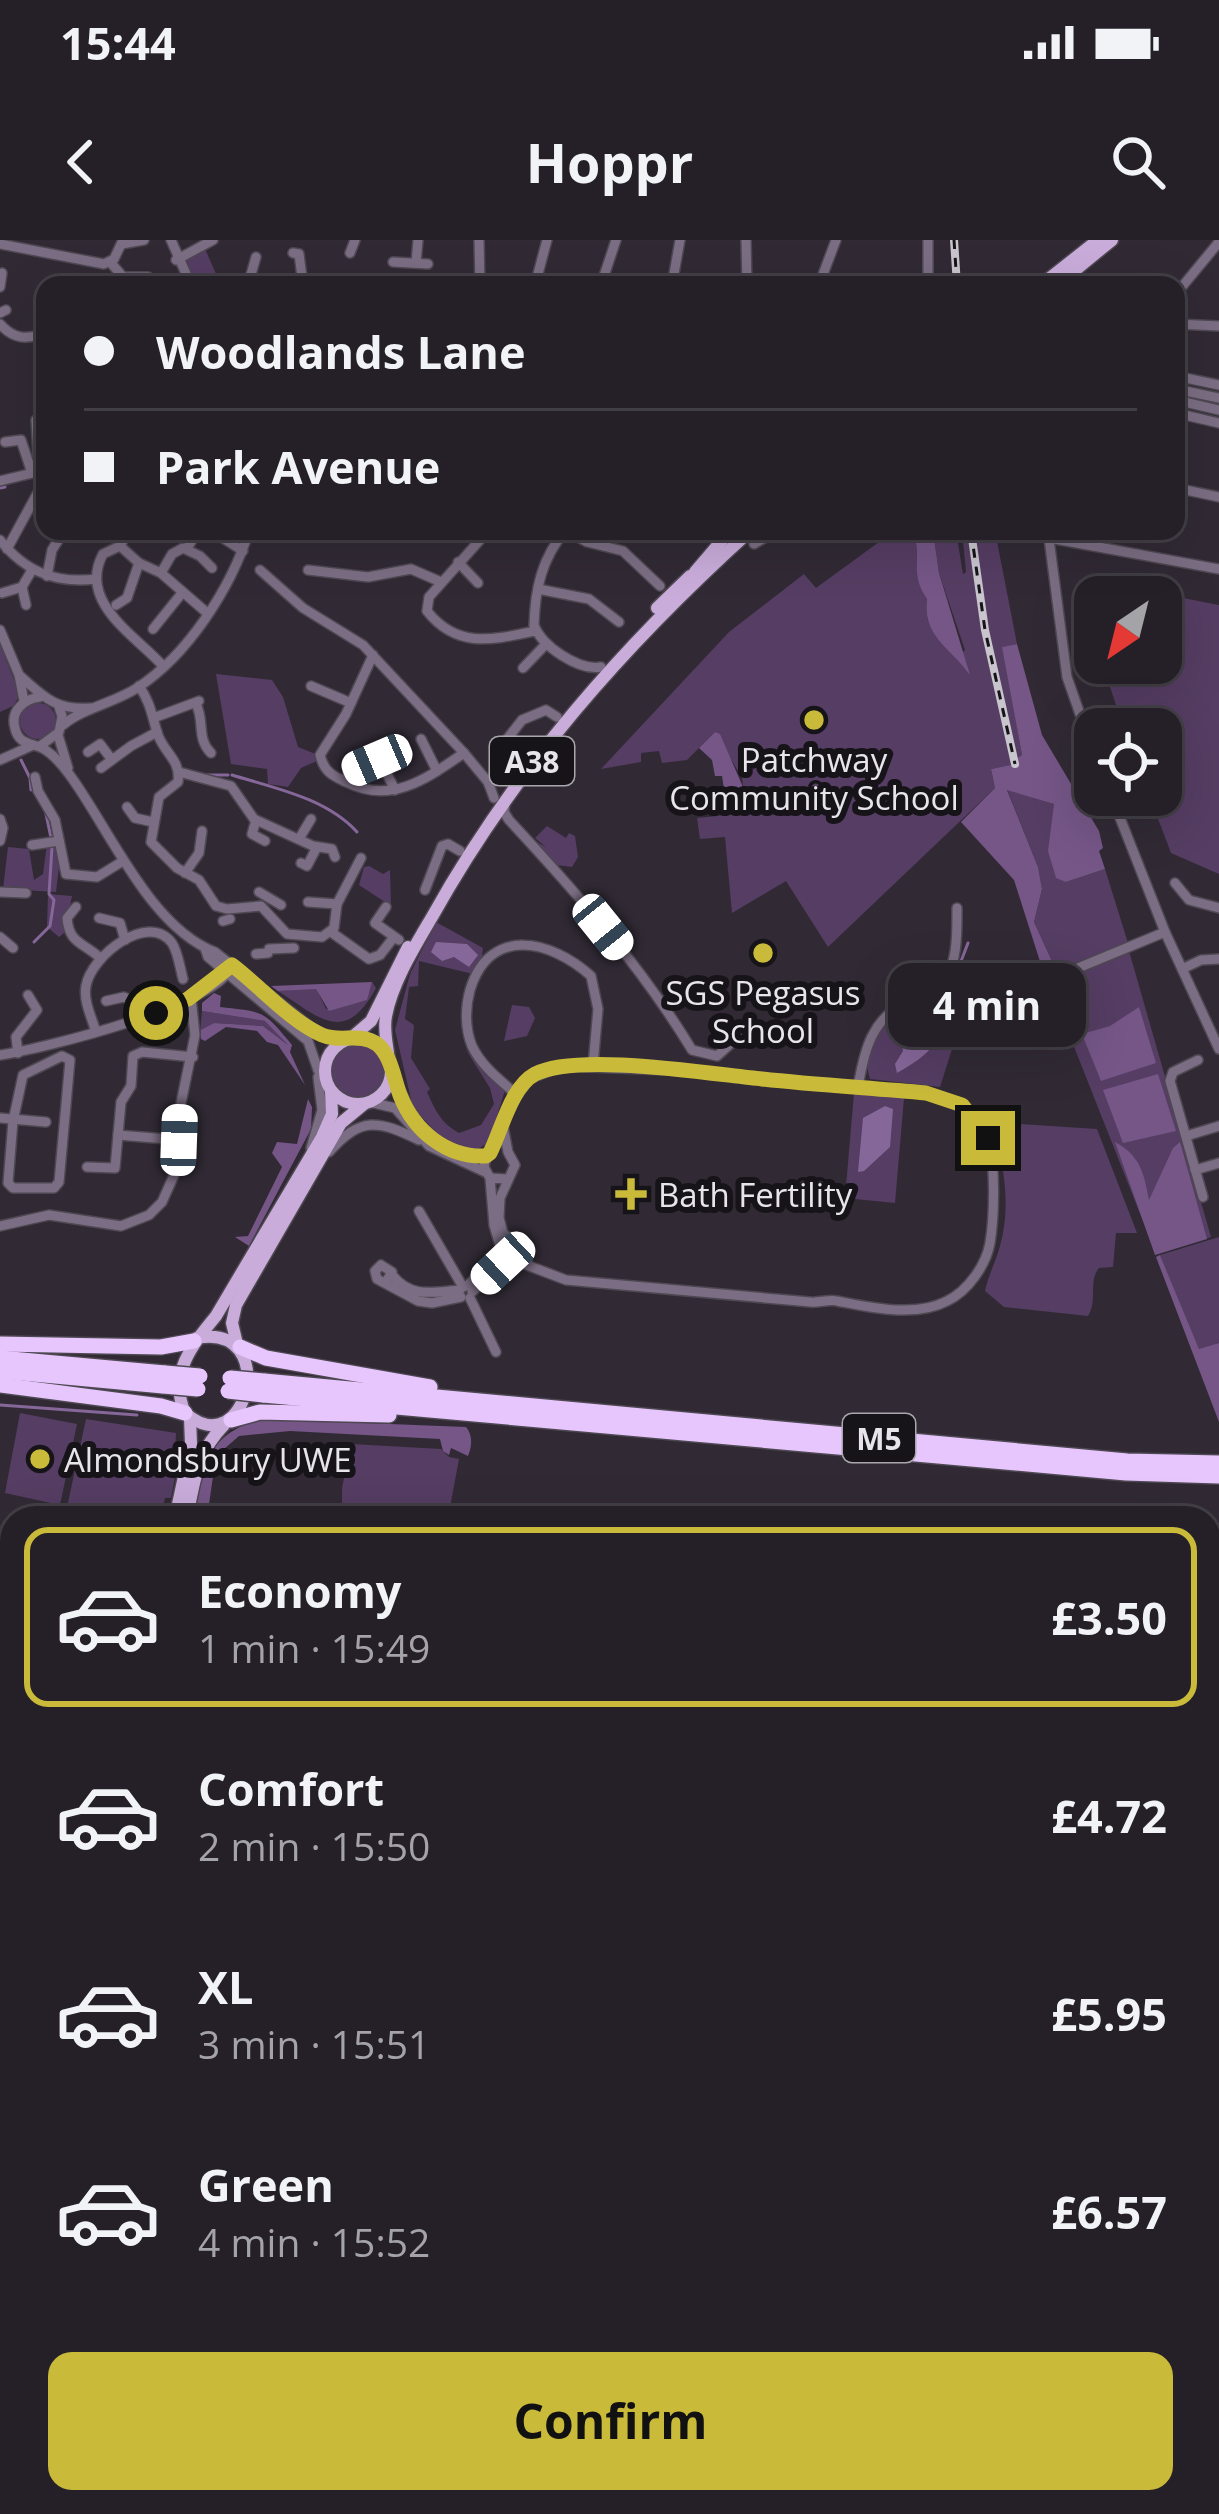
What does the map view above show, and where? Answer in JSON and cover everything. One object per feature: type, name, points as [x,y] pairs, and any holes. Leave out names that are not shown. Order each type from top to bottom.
[{"type":"highway","points":[[0,1344],[161,1347],[196,1340]]},
{"type":"highway","name":"M5","points":[[238,1346],[266,1358],[539,1406]]},
{"type":"highway","name":"M5","points":[[0,1356],[28,1366],[229,1385],[539,1406],[1127,1461],[1219,1463]]},
{"type":"highway","name":"M5","points":[[0,1372],[28,1366]]},
{"type":"highway","points":[[0,1385],[161,1406],[187,1415]]},
{"type":"highway","name":"M5","points":[[264,1388],[486,1414],[1126,1473],[1219,1476]]},
{"type":"highway","name":"M5","points":[[228,1422],[260,1412],[486,1414]]},
{"type":"main road","points":[[1054,276],[1098,243]]},
{"type":"main road","points":[[1066,276],[1098,243]]},
{"type":"main road","points":[[1076,276],[1098,243]]},
{"type":"main road","points":[[695,572],[722,540]]},
{"type":"main road","name":"A38","points":[[348,1039],[371,1021],[460,851],[557,717],[729,540]]},
{"type":"main road","name":"A38","points":[[390,1065],[385,1022],[391,999],[502,793],[594,686],[720,558],[755,540]]},
{"type":"main road","points":[[178,1506],[191,1444],[179,1393],[181,1366],[216,1316],[331,1120],[325,1069],[329,1055],[348,1039],[375,1043],[390,1065],[386,1087],[341,1123],[236,1305],[232,1323],[246,1372],[243,1401],[205,1447],[190,1506]]},
{"type":"main road","points":[[330,1089],[350,1103],[366,1103]]},
{"type":"main road","points":[[196,1340],[219,1336],[238,1346]]},
{"type":"main road","points":[[187,1415],[207,1426],[228,1422]]},
{"type":"street","points":[[111,262],[123,242],[144,240]]},
{"type":"street","points":[[168,240],[185,276]]},
{"type":"street","points":[[178,259],[213,240]]},
{"type":"street","points":[[392,262],[422,263],[418,240]]},
{"type":"street","points":[[479,240],[480,276]]},
{"type":"street","points":[[537,276],[547,240]]},
{"type":"street","points":[[604,276],[616,240]]},
{"type":"street","points":[[674,276],[680,240]]},
{"type":"street","points":[[746,240],[747,276]]},
{"type":"street","points":[[822,276],[836,240]]},
{"type":"street","points":[[928,240],[928,276]]},
{"type":"street","points":[[1185,283],[1219,242]]},
{"type":"street","points":[[0,244],[62,259],[111,262],[122,276]]},
{"type":"street","points":[[298,252],[302,276]]},
{"type":"street","points":[[250,276],[256,256]]},
{"type":"street","points":[[128,276],[145,273]]},
{"type":"street","points":[[0,324],[11,335],[36,336]]},
{"type":"street","points":[[1185,324],[1219,326]]},
{"type":"street","points":[[1185,378],[1219,385]]},
{"type":"street","points":[[1185,390],[1219,398]]},
{"type":"street","points":[[1185,402],[1219,410]]},
{"type":"street","points":[[1185,415],[1219,423]]},
{"type":"street","points":[[2,424],[36,468]]},
{"type":"street","points":[[0,481],[36,472]]},
{"type":"street","points":[[1185,490],[1219,496]]},
{"type":"street","points":[[31,498],[3,544],[32,570],[47,576],[65,581],[96,579]]},
{"type":"street","points":[[47,576],[52,550],[61,540]]},
{"type":"street","points":[[123,540],[103,554],[96,579],[102,600],[122,627],[164,667]]},
{"type":"street","points":[[161,573],[172,554],[187,548],[192,540]]},
{"type":"street","points":[[226,540],[243,551]]},
{"type":"street","points":[[3,758],[35,746],[140,686],[164,667],[206,612],[246,540]]},
{"type":"street","points":[[479,540],[441,582],[427,606],[429,614],[450,634],[472,639],[536,631]]},
{"type":"street","points":[[559,540],[548,553],[538,590],[536,631],[546,644],[580,665],[601,667]]},
{"type":"street","points":[[583,540],[622,550],[654,585]]},
{"type":"street","points":[[1048,540],[1067,677],[1078,708]]},
{"type":"street","points":[[1073,540],[1219,569]]},
{"type":"street","points":[[120,546],[206,612]]},
{"type":"street","points":[[187,548],[212,568]]},
{"type":"street","points":[[458,562],[478,582]]},
{"type":"street","points":[[116,605],[130,599],[139,563]]},
{"type":"street","points":[[314,574],[368,577],[411,568],[441,582]]},
{"type":"street","points":[[2,593],[22,587],[32,570]]},
{"type":"street","points":[[260,571],[303,608],[374,655],[502,793],[509,820],[586,904],[666,1007],[692,1050],[717,1057],[746,1030]]},
{"type":"street","points":[[22,587],[26,605]]},
{"type":"street","points":[[538,590],[590,599],[619,622]]},
{"type":"street","points":[[153,629],[158,615],[182,593]]},
{"type":"street","points":[[0,630],[24,701]]},
{"type":"street","points":[[523,668],[546,644]]},
{"type":"street","points":[[374,655],[320,757],[329,774],[366,792],[394,790],[464,753]]},
{"type":"street","points":[[19,675],[40,697],[58,707],[100,706]]},
{"type":"street","points":[[140,686],[156,717],[157,733],[179,772],[178,782],[159,796],[151,842],[154,849],[202,884],[228,919],[267,903],[281,905]]},
{"type":"street","points":[[311,686],[351,703]]},
{"type":"street","points":[[3,758],[15,730],[15,714],[24,701],[40,697]]},
{"type":"street","points":[[156,717],[197,702],[203,749]]},
{"type":"street","points":[[58,707],[69,774]]},
{"type":"street","points":[[501,750],[525,717],[546,710],[557,717]]},
{"type":"street","points":[[0,718],[15,714]]},
{"type":"street","points":[[0,718],[69,774],[122,861],[206,952],[320,1034],[348,1039]]},
{"type":"street","points":[[101,768],[157,733]]},
{"type":"street","points":[[422,739],[437,771]]},
{"type":"street","points":[[88,752],[100,744],[112,760]]},
{"type":"street","points":[[344,781],[350,772],[380,760],[394,790]]},
{"type":"street","points":[[179,772],[232,786],[256,820],[317,847],[333,853],[340,837]]},
{"type":"street","points":[[35,777],[54,818],[64,872],[97,877],[122,861]]},
{"type":"street","points":[[45,802],[59,793]]},
{"type":"street","points":[[127,807],[133,820],[153,822]]},
{"type":"street","points":[[1119,816],[1165,932],[1219,1049]]},
{"type":"street","points":[[490,817],[509,820]]},
{"type":"street","points":[[0,819],[4,841]]},
{"type":"street","points":[[256,820],[250,836],[265,841]]},
{"type":"street","points":[[299,838],[306,821]]},
{"type":"street","points":[[185,873],[199,854],[202,830]]},
{"type":"street","points":[[32,845],[59,841]]},
{"type":"street","points":[[425,884],[442,846],[460,851]]},
{"type":"street","points":[[302,863],[307,866],[317,847]]},
{"type":"street","points":[[256,954],[331,932],[355,864]]},
{"type":"street","points":[[1175,883],[1189,900],[1219,908]]},
{"type":"street","points":[[0,892],[26,892]]},
{"type":"street","points":[[259,892],[295,946]]},
{"type":"street","points":[[308,902],[338,904]]},
{"type":"street","points":[[76,907],[67,918],[66,937],[99,957]]},
{"type":"street","points":[[331,932],[349,953],[377,957],[396,939],[374,923],[386,907]]},
{"type":"street","points":[[858,1087],[863,1055],[876,1027],[903,1003],[938,990],[951,969],[957,908]]},
{"type":"street","points":[[99,918],[115,917],[125,940]]},
{"type":"street","points":[[1049,980],[1165,932]]},
{"type":"street","points":[[96,1032],[86,983],[99,957],[125,940],[148,934],[165,937],[184,974]]},
{"type":"street","points":[[517,1095],[479,1059],[466,1022],[475,977],[489,957],[500,951],[539,946],[569,958],[591,976],[598,1009],[593,1064]]},
{"type":"street","points":[[206,952],[207,987]]},
{"type":"street","points":[[1184,968],[1219,959]]},
{"type":"street","points":[[0,1055],[141,1018],[188,999],[229,970]]},
{"type":"street","points":[[229,970],[303,1036],[314,1052],[322,1110],[308,1159]]},
{"type":"street","points":[[17,1053],[16,1036],[25,1021],[38,1016],[28,995]]},
{"type":"street","points":[[136,1003],[148,996]]},
{"type":"street","points":[[106,1000],[124,997],[136,1003],[141,1018]]},
{"type":"street","points":[[0,1226],[49,1215],[110,1226],[148,1215],[162,1202],[176,1176],[181,1103],[193,1057],[194,1016],[188,999]]},
{"type":"street","points":[[87,1167],[115,1168],[123,1096],[131,1086],[134,1056],[142,1052],[193,1057]]},
{"type":"street","points":[[68,1057],[58,1186],[10,1186],[14,1121],[26,1072],[68,1057]]},
{"type":"street","points":[[1198,1060],[1171,1076],[1203,1197]]},
{"type":"street","points":[[593,1064],[949,1098],[983,1128],[994,1160],[989,1235],[980,1269],[966,1288],[928,1308],[566,1280],[528,1264],[510,1252],[494,1225],[488,1155],[528,1082],[562,1066],[593,1064]]},
{"type":"street","points":[[390,1065],[410,1114],[428,1136],[458,1154],[508,1152]]},
{"type":"street","points":[[318,1070],[330,1089]]},
{"type":"street","points":[[366,1103],[394,1108],[429,1146]]},
{"type":"street","points":[[0,1118],[46,1122]]},
{"type":"street","points":[[324,1158],[344,1135],[368,1124],[386,1126],[506,1180]]},
{"type":"street","points":[[503,1126],[515,1165],[506,1180],[499,1218],[510,1252]]},
{"type":"street","points":[[1186,1136],[1219,1126]]},
{"type":"street","points":[[118,1135],[179,1140]]},
{"type":"street","points":[[1195,1170],[1219,1163]]},
{"type":"street","points":[[419,1211],[496,1352]]},
{"type":"street","points":[[389,1278],[404,1296],[432,1303],[466,1292],[510,1252]]},
{"type":"shaded area","points":[[205,249],[217,276],[191,276],[185,261]]},
{"type":"shaded area","name":"Patchway Community School","points":[[882,540],[915,540],[917,574],[927,599],[930,626],[958,658],[965,650],[939,573],[934,540],[957,540],[963,574],[963,540],[969,540],[987,657],[1013,765],[991,769],[995,788],[828,947],[786,881],[732,913],[725,837],[700,839],[697,818],[747,813],[742,778],[715,732],[687,760],[662,763],[659,751],[641,753],[641,762],[601,769],[729,632],[804,574],[816,588]]},
{"type":"shaded area","points":[[915,540],[934,540],[939,573],[970,675],[929,623],[927,599],[917,575]]},
{"type":"shaded area","points":[[975,540],[997,540],[1017,644],[1003,647],[1022,755],[1016,759],[992,654]]},
{"type":"shaded area","points":[[1182,598],[1219,605],[1219,874],[1171,853],[1157,816],[1182,816],[1182,708],[1117,708],[1109,684],[1182,684]]},
{"type":"shaded area","points":[[0,644],[20,695],[13,706],[0,712]]},
{"type":"shaded area","points":[[1017,644],[1042,735],[1074,789],[1074,816],[1090,816],[1103,848],[1099,851],[1105,869],[1066,882],[1056,878],[1048,851],[1054,804],[1007,790],[1038,867],[1042,889],[1034,922],[1056,970],[1044,974],[1014,880],[961,822],[995,788],[991,769],[1016,764],[1022,755],[1002,647]]},
{"type":"shaded area","points":[[216,674],[272,680],[283,697],[298,747],[318,755],[319,760],[301,768],[288,787],[268,784],[267,769],[231,764]]},
{"type":"shaded area","points":[[38,703],[51,708],[56,721],[51,734],[38,739],[25,734],[20,721],[25,708]]},
{"type":"shaded area","points":[[715,732],[743,787],[724,789],[722,776],[715,776],[712,760],[699,748]]},
{"type":"shaded area","points":[[1007,789],[1054,804],[1066,882],[1105,869],[1128,943],[1056,970],[1034,922],[1042,889],[1038,867]]},
{"type":"shaded area","points":[[547,826],[566,838],[569,833],[575,836],[578,857],[572,867],[557,865],[535,841],[546,847],[535,838]]},
{"type":"shaded area","points":[[47,844],[61,850],[56,892],[3,889],[8,847],[29,849],[34,880],[43,874]]},
{"type":"shaded area","points":[[364,867],[383,874],[390,870],[391,906],[359,885]]},
{"type":"shaded area","points":[[48,894],[72,896],[59,937],[47,927]]},
{"type":"shaded area","points":[[436,922],[483,948],[481,964],[473,974],[419,961],[418,986],[409,987],[405,1019],[414,1025],[411,1058],[430,1089],[427,1092],[439,1116],[459,1133],[481,1125],[494,1104],[490,1088],[465,1048],[505,1090],[489,1142],[475,1151],[443,1140],[413,1108],[395,1030],[410,974]]},
{"type":"shaded area","points":[[436,942],[467,944],[478,955],[469,967],[454,957],[442,961],[431,952]]},
{"type":"shaded area","points":[[1129,951],[1211,1237],[1156,1254],[1052,991],[1054,982]]},
{"type":"shaded area","points":[[372,982],[376,988],[365,1006],[343,1021],[320,1017],[278,991],[316,988],[326,1009],[366,1000]]},
{"type":"shaded area","points":[[372,982],[367,1000],[329,1011],[316,989],[278,991],[271,986]]},
{"type":"shaded area","points":[[214,993],[221,996],[220,1007],[255,1012],[275,1025],[292,1045],[290,1052],[305,1085],[278,1045],[267,1042],[257,1031],[226,1027],[201,1039],[201,1030],[214,1023],[263,1026],[288,1045],[265,1021],[202,1011],[202,1003]]},
{"type":"shaded area","points":[[931,1001],[956,1005],[953,1046],[940,1087],[870,1079],[869,1052],[883,1028]]},
{"type":"shaded area","points":[[512,1005],[529,1007],[535,1018],[527,1036],[504,1041]]},
{"type":"shaded area","points":[[1139,1007],[1156,1063],[1101,1081],[1082,1034],[1110,1026]]},
{"type":"shaded area","points":[[938,1009],[945,1013],[936,1042],[897,1073],[895,1064],[903,1051],[900,1026]]},
{"type":"shaded area","points":[[202,1011],[266,1021],[288,1045],[263,1026],[214,1023],[200,1032]]},
{"type":"shaded area","points":[[358,1044],[377,1052],[385,1071],[377,1090],[358,1098],[339,1090],[331,1071],[339,1052]]},
{"type":"shaded area","points":[[1158,1074],[1176,1131],[1123,1143],[1103,1090]]},
{"type":"shaded area","points":[[854,1093],[904,1098],[895,1203],[845,1198]]},
{"type":"shaded area","points":[[308,1099],[311,1129],[249,1246],[235,1237],[248,1236],[282,1167],[272,1153],[277,1142],[297,1144]]},
{"type":"shaded area","points":[[885,1106],[893,1109],[890,1147],[858,1172],[863,1118]]},
{"type":"shaded area","points":[[1003,1123],[1097,1129],[1137,1233],[1116,1233],[1113,1267],[1099,1268],[1096,1273],[1088,1316],[1004,1307],[985,1291],[1005,1217],[995,1131]]},
{"type":"shaded area","points":[[1115,1142],[1136,1160],[1149,1200],[1180,1142],[1207,1239],[1155,1255]]},
{"type":"shaded area","points":[[1219,1237],[1219,1343],[1199,1350],[1160,1255]]},
{"type":"shaded area","points":[[1160,1255],[1199,1349],[1219,1343],[1219,1422],[1156,1257]]},
{"type":"shaded area","name":"Almondsbury UWE","points":[[20,1413],[77,1424],[60,1505],[5,1493]]},
{"type":"shaded area","points":[[86,1419],[176,1433],[175,1454],[179,1456],[171,1498],[165,1498],[163,1506],[67,1506]]},
{"type":"shaded area","points":[[262,1419],[466,1427],[471,1445],[468,1456],[451,1448],[449,1455],[440,1439],[290,1431],[239,1436],[216,1456],[209,1506],[197,1506],[210,1455],[229,1433]]},
{"type":"shaded area","points":[[351,1444],[441,1449],[459,1459],[450,1506],[342,1506]]},
{"type":"waterway","points":[[0,488],[5,487]]},
{"type":"waterway","points":[[21,760],[31,790]]},
{"type":"waterway","points":[[206,775],[228,775]]},
{"type":"waterway","points":[[232,775],[315,802],[357,832]]},
{"type":"waterway","points":[[46,814],[51,838]]},
{"type":"waterway","points":[[34,942],[50,926],[52,847]]},
{"type":"waterway","points":[[958,969],[968,943]]},
{"type":"waterway","points":[[0,1405],[137,1415]]},
{"type":"railway","points":[[954,240],[956,276]]},
{"type":"railway","points":[[972,540],[985,630],[1015,764]]},
{"type":"place","name":"Patchway Community School","points":[[814,720]]},
{"type":"place","name":"SGS Pegasus School","points":[[763,953]]},
{"type":"place","name":"Bath Fertility","points":[[631,1194]]},
{"type":"place","name":"Almondsbury UWE","points":[[40,1459]]},
{"type":"route","points":[[156,1013],[188,999],[232,965],[320,1034],[375,1043],[386,1054],[416,1124],[440,1144],[471,1157],[490,1153],[529,1079],[555,1067],[577,1064],[683,1068],[926,1093],[962,1105],[988,1138]]}]
